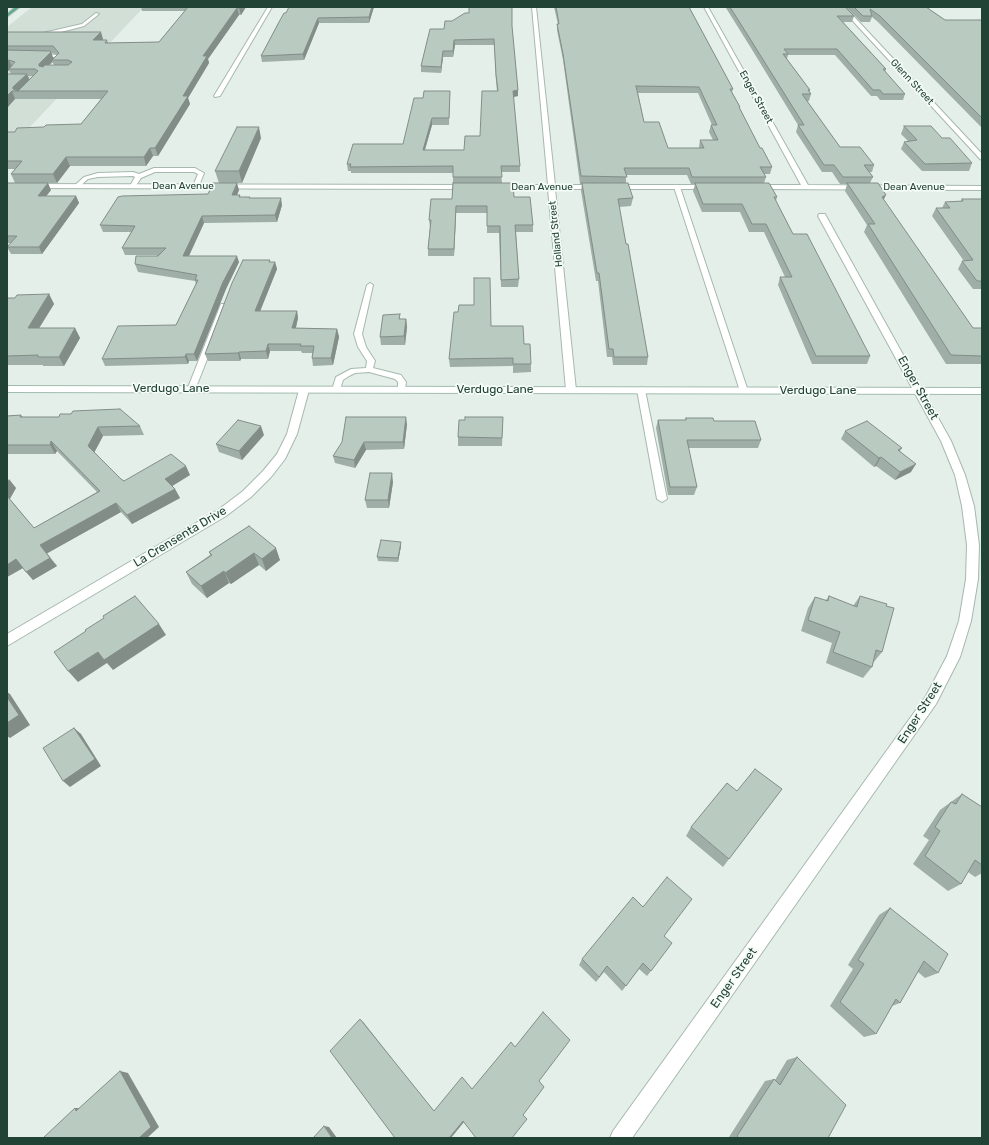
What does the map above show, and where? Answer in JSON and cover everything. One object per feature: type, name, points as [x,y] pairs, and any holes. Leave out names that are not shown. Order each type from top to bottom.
[{"type":"main road","points":[[7,16],[18,7]]},
{"type":"street","points":[[217,96],[270,7]]},
{"type":"street","name":"Holland Street","points":[[534,7],[571,390]]},
{"type":"street","name":"Enger Street","points":[[706,7],[806,187]]},
{"type":"street","name":"Glenn Street","points":[[842,7],[982,158]]},
{"type":"street","name":"Dean Avenue","points":[[7,186],[480,187]]},
{"type":"street","name":"Dean Avenue","points":[[488,187],[723,187]]},
{"type":"street","name":"Dean Avenue","points":[[745,187],[982,188]]},
{"type":"street","name":"Enger Street","points":[[620,1138],[931,700],[953,657],[965,621],[972,579],[973,545],[968,506],[960,475],[946,441],[920,391],[822,216]]},
{"type":"street","name":"Verdugo Lane","points":[[7,389],[982,391]]},
{"type":"street","name":"La Crensenta Drive","points":[[7,642],[222,513],[247,494],[267,474],[281,456],[292,434],[304,390]]},
{"type":"lane","points":[[43,34],[83,25],[97,14]]},
{"type":"lane","points":[[34,55],[56,56],[58,60],[43,75]]},
{"type":"lane","points":[[47,70],[55,70]]},
{"type":"lane","points":[[133,186],[138,177],[154,170],[195,170],[201,173],[196,186]]},
{"type":"lane","points":[[77,186],[86,178],[98,175],[133,174],[138,177]]},
{"type":"lane","points":[[677,187],[744,391]]},
{"type":"lane","points":[[369,370],[371,361],[362,347],[358,334],[370,285]]},
{"type":"lane","points":[[191,390],[227,297]]},
{"type":"lane","points":[[336,390],[339,379],[346,374],[354,371],[369,370],[387,372],[398,377],[402,382],[401,390]]},
{"type":"lane","points":[[641,390],[662,498]]},
{"type":"shaded area","points":[[32,7],[144,7],[7,151],[7,27]]},
{"type":"building","points":[[188,7],[240,7],[237,8],[203,56],[207,56],[183,96],[188,96],[155,148],[150,148],[144,157],[66,157],[53,174],[11,174],[22,161],[7,161],[7,132],[15,132],[17,128],[81,124],[108,91],[18,91],[38,71],[35,69],[9,69],[15,62],[9,60],[7,61],[7,50],[50,51],[51,52],[39,64],[39,66],[43,67],[45,65],[68,65],[72,62],[68,60],[52,60],[59,53],[53,46],[7,46],[7,32],[101,32],[93,40],[107,40],[105,43],[159,42]]},
{"type":"building","points":[[289,7],[372,7],[369,17],[318,18],[303,54],[261,56],[284,13],[286,13]]},
{"type":"building","points":[[469,7],[512,7],[512,26],[518,90],[513,91],[520,166],[501,166],[502,177],[453,177],[453,166],[350,167],[351,164],[347,164],[353,144],[403,144],[414,98],[423,98],[424,91],[450,91],[449,118],[432,118],[423,150],[464,150],[465,136],[480,136],[482,91],[498,91],[494,39],[454,40],[453,51],[443,51],[441,67],[421,66],[430,29],[444,29],[445,21],[452,21],[465,13],[469,13]]},
{"type":"building","points":[[556,7],[689,7],[733,89],[730,89],[760,148],[762,148],[772,167],[760,167],[766,177],[692,177],[689,168],[624,168],[627,177],[581,176],[563,54],[557,24],[559,24]],"holes":[[[636,86],[699,87],[717,125],[711,125],[718,140],[700,140],[704,148],[668,148],[659,122],[644,122]]]},
{"type":"building","points":[[730,7],[845,7],[854,16],[837,16],[886,69],[883,69],[905,94],[883,94],[880,90],[873,90],[837,49],[784,49],[788,54],[783,54],[810,90],[808,90],[811,94],[802,94],[840,147],[860,147],[874,165],[864,165],[873,177],[843,177],[834,165],[824,165],[798,125],[804,125]]},
{"type":"building","points":[[854,7],[926,7],[945,20],[982,20],[982,118],[880,16],[870,9],[872,16],[863,16]]},
{"type":"building","points":[[7,74],[27,74],[13,87],[13,89],[18,91],[12,91],[7,96]]},
{"type":"building","points":[[904,126],[931,126],[942,138],[950,138],[972,163],[925,164],[904,142],[917,140]]},
{"type":"building","points":[[237,127],[259,127],[239,171],[215,171]]},
{"type":"building","points":[[7,183],[48,183],[38,196],[76,196],[39,247],[7,247],[17,236],[7,236]]},
{"type":"building","points":[[213,183],[237,183],[232,195],[240,195],[239,197],[281,198],[275,215],[202,216],[183,256],[237,256],[223,282],[194,354],[186,354],[185,357],[102,359],[118,326],[176,325],[198,280],[195,280],[197,275],[135,264],[136,256],[158,256],[166,248],[122,248],[135,226],[100,225],[118,197],[208,194]]},
{"type":"building","points":[[453,183],[513,183],[514,197],[530,197],[533,225],[515,225],[519,279],[501,280],[500,226],[487,226],[487,206],[456,206],[454,249],[428,249],[431,220],[429,220],[431,199],[452,199]]},
{"type":"building","points":[[582,183],[628,183],[633,198],[618,199],[626,244],[628,244],[648,357],[614,357],[613,349],[609,349],[599,273],[597,273]]},
{"type":"building","points":[[695,183],[769,183],[777,197],[774,197],[793,234],[807,234],[870,356],[816,356],[780,277],[792,277],[766,224],[752,224],[742,204],[703,204]]},
{"type":"building","points":[[847,183],[878,183],[886,195],[882,197],[973,328],[982,328],[982,356],[951,355],[868,224],[875,224]]},
{"type":"building","points":[[962,199],[982,199],[982,281],[977,281],[962,261],[973,260],[936,208],[950,208],[945,202],[963,201]]},
{"type":"building","points":[[243,260],[270,260],[269,262],[275,262],[255,311],[297,311],[292,328],[337,329],[331,358],[312,358],[314,346],[300,346],[301,344],[268,344],[266,351],[205,354],[232,283]]},
{"type":"building","points":[[474,278],[490,278],[491,326],[523,326],[524,344],[530,344],[531,364],[513,364],[513,358],[449,359],[454,312],[458,312],[459,305],[474,305]]},
{"type":"building","points":[[49,294],[28,328],[75,328],[59,357],[38,357],[38,355],[7,356],[7,298],[15,298],[17,295]]},
{"type":"building","points":[[400,314],[399,319],[406,319],[404,336],[380,337],[383,315]]},
{"type":"building","points":[[120,409],[140,426],[98,427],[88,446],[124,481],[171,454],[186,466],[165,479],[175,489],[127,515],[116,503],[40,545],[50,558],[26,572],[16,559],[7,565],[7,496],[34,528],[100,491],[51,441],[50,445],[7,445],[7,416],[21,415],[20,417],[59,417],[60,414],[71,414],[73,411]]},
{"type":"building","points":[[346,417],[406,417],[403,442],[364,442],[354,460],[333,456],[342,442]]},
{"type":"building","points":[[465,417],[503,417],[502,438],[458,437],[459,420],[465,420]]},
{"type":"building","points":[[686,418],[713,418],[714,421],[755,421],[761,440],[687,440],[697,487],[670,487],[658,420],[686,420]]},
{"type":"building","points":[[238,420],[261,426],[239,451],[216,444]]},
{"type":"building","points":[[867,421],[902,448],[898,450],[916,464],[900,472],[881,457],[879,458],[845,431]]},
{"type":"building","points":[[370,473],[392,473],[388,500],[365,500]]},
{"type":"building","points":[[249,526],[276,548],[262,559],[254,553],[225,573],[224,571],[201,586],[186,572],[212,555],[209,552]]},
{"type":"building","points":[[381,540],[401,542],[398,558],[377,557]]},
{"type":"building","points":[[135,596],[159,624],[104,660],[98,652],[68,671],[54,652],[104,618],[103,616]]},
{"type":"building","points":[[829,596],[857,607],[860,596],[887,604],[886,606],[894,608],[882,652],[876,650],[872,667],[833,652],[840,632],[808,620],[815,597],[828,601]]},
{"type":"building","points":[[7,697],[19,715],[7,723]]},
{"type":"building","points":[[74,728],[95,759],[63,781],[43,748]]},
{"type":"building","points":[[755,769],[782,789],[729,859],[691,827],[727,783],[737,791]]},
{"type":"building","points":[[962,794],[982,807],[982,865],[975,860],[961,884],[925,856],[940,831],[935,827],[951,802],[956,804]]},
{"type":"building","points":[[667,877],[692,899],[664,936],[672,943],[651,971],[643,963],[626,986],[607,966],[599,977],[582,959],[633,897],[643,907]]},
{"type":"building","points":[[890,908],[948,954],[938,973],[924,961],[900,1003],[896,999],[876,1034],[840,1002],[864,964],[858,960]]},
{"type":"building","points":[[543,1012],[570,1040],[539,1081],[544,1087],[523,1115],[527,1119],[512,1138],[476,1138],[463,1121],[449,1138],[395,1138],[330,1051],[360,1019],[434,1111],[462,1077],[472,1089],[511,1042],[515,1047]]},
{"type":"building","points":[[797,1057],[846,1105],[828,1138],[739,1138],[737,1136],[774,1079],[780,1085]]},
{"type":"building","points":[[120,1071],[151,1127],[139,1138],[43,1138],[75,1108],[76,1111]]},
{"type":"building","points":[[324,1126],[332,1138],[313,1138]]}]
